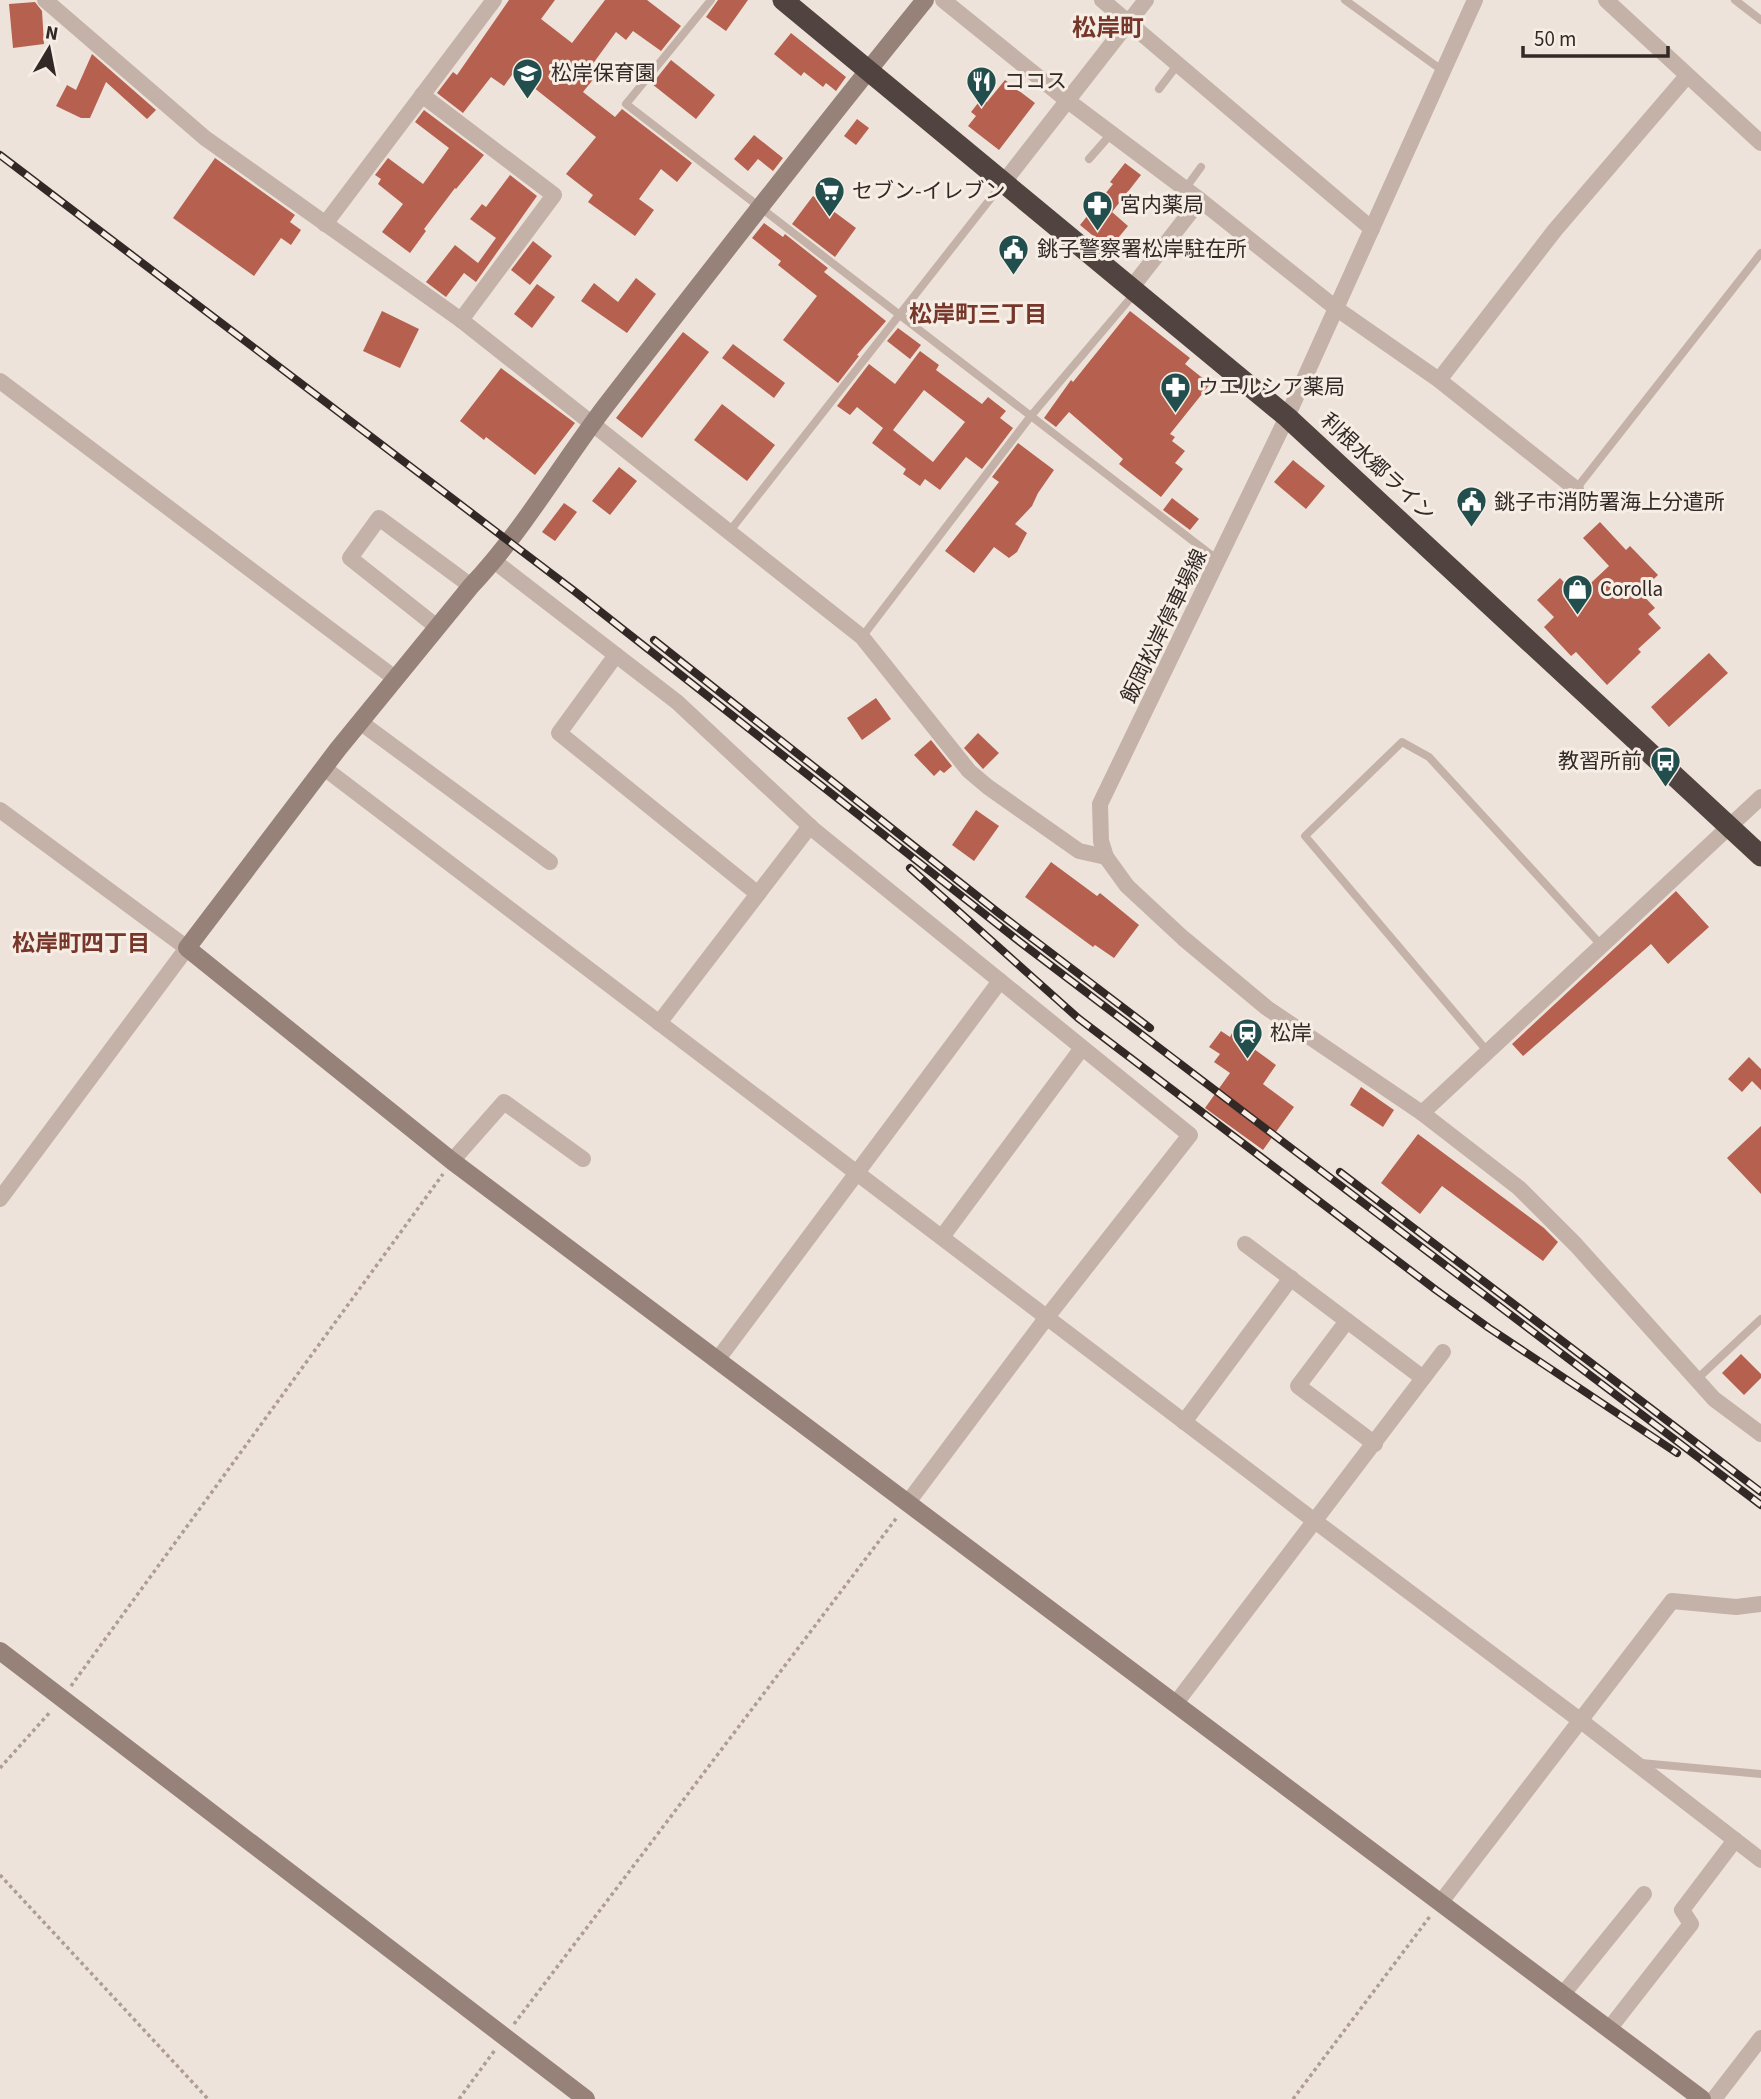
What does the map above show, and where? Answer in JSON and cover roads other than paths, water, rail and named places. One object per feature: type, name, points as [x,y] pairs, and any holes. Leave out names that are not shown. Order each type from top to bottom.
[{"type":"highway","name":"利根水郷ライン","points":[[783,0],[1287,417],[1761,856]]},
{"type":"street","points":[[45,0],[205,138],[461,320],[862,637],[970,771],[988,787],[1079,851],[1106,857],[1127,886],[1183,938],[1268,1008],[1422,1112],[1520,1188],[1576,1245],[1714,1399],[1761,1434]]},
{"type":"street","points":[[326,224],[494,0]]},
{"type":"street","points":[[0,1199],[324,768],[437,627],[494,561],[593,423],[759,207],[925,0]]},
{"type":"street","points":[[943,0],[1068,101],[1200,200],[1336,309],[1439,380],[1576,489]]},
{"type":"street","points":[[1102,0],[1373,229]]},
{"type":"street","points":[[1004,182],[1146,0]]},
{"type":"street","name":"飯岡松岸停車場線","points":[[1106,857],[1101,841],[1100,804],[1287,417],[1475,0]]},
{"type":"street","points":[[1606,0],[1761,143]]},
{"type":"street","points":[[1439,380],[1555,230],[1687,76]]},
{"type":"street","points":[[422,95],[554,195],[461,320]]},
{"type":"street","points":[[1134,289],[1200,200]]},
{"type":"street","points":[[0,381],[396,679]]},
{"type":"street","points":[[437,627],[350,558],[379,517],[471,586]]},
{"type":"street","points":[[494,561],[677,702],[810,826],[1190,1135],[1046,1318],[909,1502]]},
{"type":"street","points":[[616,655],[559,733],[758,894]]},
{"type":"street","points":[[360,722],[550,862]]},
{"type":"street","points":[[324,768],[1761,1860]]},
{"type":"street","points":[[1422,1112],[1761,797]]},
{"type":"street","points":[[0,810],[187,948],[452,1161],[1702,2099]]},
{"type":"street","points":[[659,1023],[810,826]]},
{"type":"street","points":[[718,1359],[1000,981]]},
{"type":"street","points":[[942,1237],[1082,1048]]},
{"type":"street","points":[[452,1161],[504,1102],[583,1159]]},
{"type":"street","points":[[1245,1244],[1423,1378]]},
{"type":"street","points":[[1184,1422],[1291,1278]]},
{"type":"street","points":[[1347,1321],[1298,1386],[1374,1444]]},
{"type":"street","points":[[1177,1703],[1443,1352]]},
{"type":"street","points":[[1441,1902],[1672,1601],[1736,1606],[1761,1604]]},
{"type":"street","points":[[0,1651],[586,2099]]},
{"type":"street","points":[[1609,2029],[1691,1924],[1682,1910],[1735,1840]]},
{"type":"street","points":[[1563,1994],[1644,1894]]},
{"type":"street","points":[[1714,2099],[1761,2038]]},
{"type":"lane","points":[[711,0],[626,104],[1219,561]]},
{"type":"lane","points":[[1345,0],[1443,71]]},
{"type":"lane","points":[[1735,0],[1761,20]]},
{"type":"lane","points":[[1159,89],[1178,63]]},
{"type":"lane","points":[[1089,159],[1111,134]]},
{"type":"lane","points":[[1185,189],[1201,167]]},
{"type":"lane","points":[[729,532],[1004,182]]},
{"type":"lane","points":[[1576,489],[1761,253]]},
{"type":"lane","points":[[862,637],[1030,417],[1134,289]]},
{"type":"lane","points":[[1488,1052],[1305,836],[1402,742],[1429,757],[1602,946]]},
{"type":"lane","points":[[1696,1380],[1761,1319]]},
{"type":"lane","points":[[1634,1762],[1761,1774]]},
{"type":"railway","points":[[0,155],[573,590],[1020,942],[1761,1505]]},
{"type":"railway","points":[[654,640],[1000,914],[1150,1028]]},
{"type":"railway","points":[[910,868],[1078,1018],[1436,1290],[1677,1453]]},
{"type":"railway","points":[[1340,1172],[1761,1492]]},
{"type":"place","name":"松岸保育園","points":[[528,100]]},
{"type":"place","name":"ココス","points":[[981,108]]},
{"type":"place","name":"セブン-イレブン","points":[[829,218]]},
{"type":"place","name":"宮内薬局","points":[[1097,232]]},
{"type":"place","name":"銚子警察署松岸駐在所","points":[[1014,276]]},
{"type":"place","name":"ウエルシア薬局","points":[[1175,414]]},
{"type":"place","name":"銚子市消防署海上分遣所","points":[[1471,529]]},
{"type":"place","name":"Corolla","points":[[1577,616]]},
{"type":"place","name":"教習所前","points":[[1665,788]]},
{"type":"place","name":"松岸","points":[[1247,1060]]},
{"type":"district","name":"松岸町","points":[[1108,28]]},
{"type":"district","name":"松岸町三丁目","points":[[978,314]]},
{"type":"district","name":"松岸町四丁目","points":[[81,943]]}]
